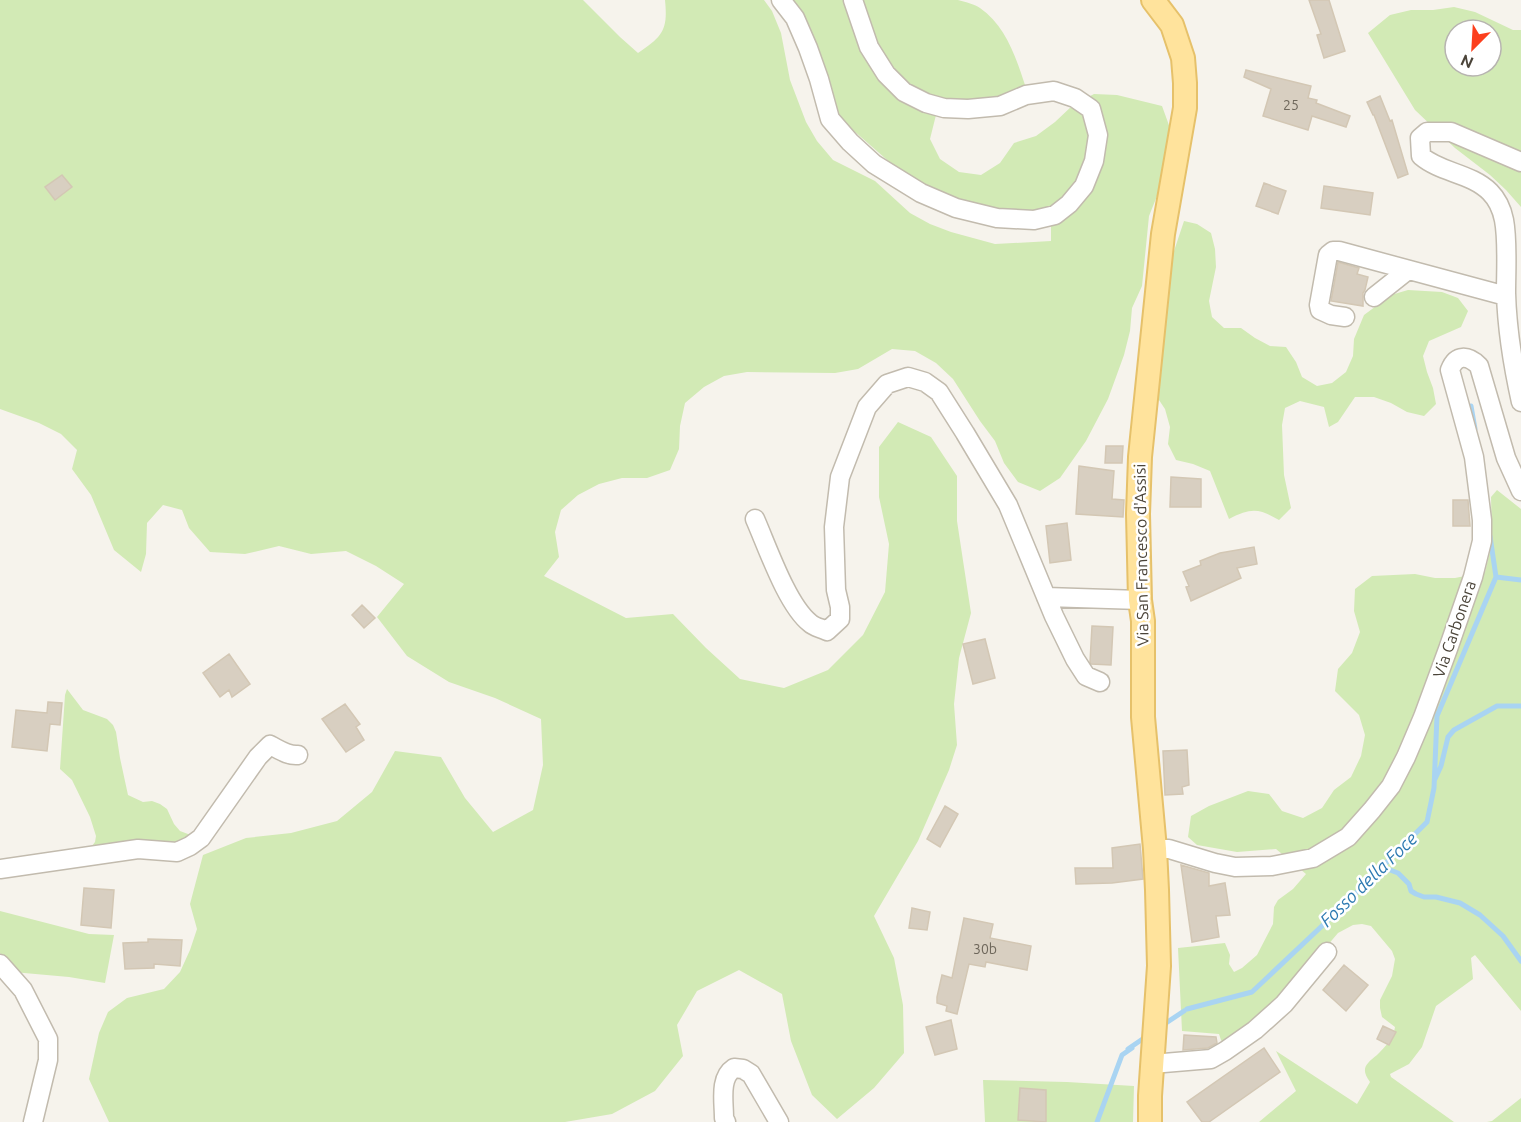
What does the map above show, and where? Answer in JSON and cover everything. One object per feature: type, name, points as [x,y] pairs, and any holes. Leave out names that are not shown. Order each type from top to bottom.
[{"type":"main road","name":"Via San Francesco d'Assisi","points":[[1150,1122],[1159,966],[1155,849],[1143,717],[1143,621],[1140,600],[1138,524],[1140,457],[1163,234],[1185,108],[1183,58],[1172,25],[1152,0]]},
{"type":"street","points":[[781,0],[795,18],[808,48],[830,119],[874,164],[921,193],[956,208],[997,218],[1034,220],[1055,215],[1069,204],[1084,186],[1094,161],[1098,135],[1091,109],[1075,98],[1054,91],[1026,94],[1000,106],[944,108],[926,104],[904,92],[886,74],[869,47],[853,0]]},
{"type":"street","points":[[1521,162],[1450,132],[1427,132],[1420,138],[1421,156],[1429,163],[1474,181],[1489,191],[1497,201],[1504,219],[1509,336],[1521,402]]},
{"type":"street","points":[[1345,317],[1331,315],[1320,310],[1328,255],[1333,251],[1506,296]]},
{"type":"street","points":[[1374,297],[1408,270]]},
{"type":"street","name":"Via Carbonera","points":[[1155,849],[1169,849],[1235,867],[1272,866],[1313,858],[1348,837],[1391,786],[1406,757],[1445,659],[1465,602],[1482,541],[1482,520],[1474,457],[1450,370],[1458,359],[1468,358],[1479,366],[1506,458],[1521,491]]},
{"type":"street","points":[[755,519],[782,583],[800,612],[811,624],[827,631],[840,619],[836,590],[834,527],[840,477],[867,407],[887,384],[909,376],[925,382],[939,392],[1008,505],[1046,597],[1075,659],[1086,676],[1100,682]]},
{"type":"street","points":[[1046,597],[1140,600]]},
{"type":"street","points":[[0,869],[138,849],[177,852],[201,838],[258,757],[270,745],[292,756],[298,755]]},
{"type":"street","points":[[1152,1064],[1211,1059],[1225,1051],[1256,1030],[1284,1004],[1327,952]]},
{"type":"street","points":[[0,964],[23,990],[48,1039],[48,1060],[33,1122]]},
{"type":"street","points":[[726,1122],[724,1118],[724,1081],[728,1072],[734,1068],[743,1069],[751,1074],[779,1122]]},
{"type":"green space","points":[[0,0],[583,0],[638,53],[653,42],[662,31],[666,19],[665,0],[764,0],[772,11],[781,33],[790,80],[806,122],[817,141],[833,160],[875,181],[910,213],[930,224],[995,244],[1051,241],[1051,220],[980,208],[922,185],[902,173],[846,124],[832,104],[810,27],[792,0],[958,0],[978,7],[989,15],[1003,32],[1025,85],[1006,100],[936,115],[930,139],[940,159],[959,172],[981,175],[1000,163],[1014,143],[1036,136],[1073,105],[1094,94],[1117,95],[1162,106],[1170,128],[1157,196],[1149,216],[1142,286],[1132,308],[1130,331],[1124,355],[1108,399],[1086,441],[1060,478],[1040,491],[1018,482],[1004,463],[995,441],[953,379],[936,363],[915,351],[892,349],[858,369],[835,373],[747,372],[724,376],[704,387],[685,403],[680,426],[679,449],[670,470],[647,478],[622,478],[599,484],[578,495],[561,510],[555,532],[559,557],[544,576],[626,618],[673,614],[740,679],[784,688],[828,670],[863,635],[885,592],[889,544],[879,497],[879,447],[898,422],[931,437],[957,476],[957,521],[971,613],[959,658],[954,704],[957,745],[949,770],[918,841],[874,916],[894,958],[903,1005],[904,1053],[874,1088],[837,1119],[812,1095],[791,1041],[782,994],[739,970],[697,991],[677,1025],[683,1056],[655,1091],[612,1114],[565,1122],[109,1122],[89,1079],[99,1033],[108,1012],[127,998],[164,989],[180,972],[197,929],[190,904],[203,855],[246,838],[291,833],[337,821],[372,792],[395,751],[441,757],[465,798],[493,832],[533,810],[543,765],[541,719],[495,698],[449,682],[407,656],[377,617],[404,584],[346,551],[311,554],[279,546],[245,554],[210,552],[189,528],[182,510],[163,505],[147,523],[146,554],[141,572],[114,550],[91,495],[72,469],[77,450],[61,434],[39,423],[0,409]]},
{"type":"green space","points":[[1454,7],[1488,18],[1443,18],[1443,78],[1503,78],[1503,25],[1513,30],[1521,30],[1521,207],[1490,175],[1455,148],[1415,110],[1368,33],[1390,15],[1411,10]]},
{"type":"green space","points":[[1184,221],[1197,224],[1211,233],[1216,267],[1209,301],[1212,317],[1224,328],[1241,328],[1270,346],[1286,347],[1302,377],[1317,386],[1332,383],[1346,372],[1353,356],[1354,339],[1364,315],[1391,295],[1408,290],[1442,292],[1458,298],[1468,311],[1461,327],[1429,341],[1423,356],[1436,404],[1424,416],[1407,412],[1374,397],[1355,397],[1338,422],[1329,427],[1324,407],[1300,401],[1285,408],[1282,425],[1284,475],[1291,508],[1279,520],[1265,513],[1254,511],[1229,519],[1210,471],[1176,460],[1168,444],[1170,427],[1165,409],[1155,394],[1159,327],[1173,254]]},
{"type":"green space","points":[[1497,490],[1521,509],[1521,1011],[1475,955],[1471,958],[1473,979],[1436,1006],[1422,1047],[1409,1064],[1390,1074],[1454,1122],[1259,1122],[1296,1091],[1276,1051],[1357,1104],[1370,1082],[1365,1073],[1366,1067],[1386,1046],[1394,1031],[1395,1027],[1382,1017],[1380,1000],[1392,976],[1395,959],[1392,951],[1371,926],[1353,925],[1338,933],[1282,999],[1224,1044],[1219,1034],[1182,1031],[1178,948],[1225,943],[1230,955],[1229,964],[1234,972],[1242,968],[1257,955],[1273,924],[1274,907],[1278,900],[1293,889],[1306,874],[1276,849],[1237,852],[1197,845],[1188,837],[1191,816],[1209,806],[1248,791],[1269,794],[1282,811],[1303,818],[1322,808],[1334,790],[1351,777],[1361,756],[1365,735],[1359,715],[1335,691],[1338,669],[1352,653],[1360,632],[1354,611],[1355,589],[1372,576],[1415,574],[1435,578],[1455,578],[1485,572],[1492,543],[1491,497]]},
{"type":"green space","points":[[67,689],[83,710],[107,719],[113,725],[128,795],[143,802],[152,801],[160,804],[167,809],[180,831],[196,837],[184,843],[99,849],[92,846],[96,836],[90,817],[72,780],[60,769]]},
{"type":"green space","points":[[0,911],[89,934],[114,935],[105,983],[13,972],[0,953]]},
{"type":"green space","points":[[983,1080],[1134,1086],[1133,1122],[985,1122]]},
{"type":"green space","points":[[1521,1098],[1521,1122],[1487,1122],[1492,1121]]},
{"type":"building","points":[[1309,0],[1329,0],[1345,51],[1324,58],[1317,35],[1321,34]]},
{"type":"building","points":[[1246,70],[1311,86],[1308,98],[1350,116],[1346,127],[1312,116],[1308,130],[1263,116],[1271,89],[1244,77]]},
{"type":"building","points":[[1380,96],[1390,121],[1392,120],[1408,174],[1398,178],[1367,102]]},
{"type":"building","points":[[62,175],[72,187],[55,200],[45,187]]},
{"type":"building","points":[[1264,183],[1286,191],[1278,214],[1256,206]]},
{"type":"building","points":[[1324,186],[1373,193],[1370,215],[1321,208]]},
{"type":"building","points":[[1338,262],[1359,268],[1357,274],[1368,277],[1363,293],[1363,306],[1331,301]]},
{"type":"building","points":[[1106,446],[1123,446],[1122,463],[1105,463]]},
{"type":"building","points":[[1079,466],[1114,471],[1112,499],[1124,500],[1123,517],[1076,514]]},
{"type":"building","points":[[1171,477],[1201,479],[1201,507],[1170,507]]},
{"type":"building","points":[[1453,500],[1468,500],[1470,526],[1453,526]]},
{"type":"building","points":[[1067,523],[1071,560],[1050,563],[1046,526]]},
{"type":"building","points":[[1254,547],[1257,564],[1237,568],[1241,578],[1191,601],[1186,587],[1189,586],[1183,572],[1201,565],[1200,561],[1220,553]]},
{"type":"building","points":[[362,605],[375,618],[364,628],[352,615]]},
{"type":"building","points":[[1092,626],[1113,627],[1111,665],[1091,664],[1090,662]]},
{"type":"building","points":[[985,639],[995,678],[973,684],[963,644]]},
{"type":"building","points":[[229,654],[250,684],[232,697],[229,690],[220,697],[203,673]]},
{"type":"building","points":[[48,702],[62,703],[60,725],[50,724],[47,751],[12,747],[16,710],[47,713]]},
{"type":"building","points":[[345,704],[360,724],[356,727],[364,740],[346,752],[322,719]]},
{"type":"building","points":[[1187,750],[1189,785],[1182,787],[1183,794],[1165,795],[1163,751]]},
{"type":"building","points":[[945,806],[958,814],[940,847],[927,839]]},
{"type":"building","points":[[1140,844],[1143,879],[1076,884],[1075,868],[1113,868],[1112,848]]},
{"type":"building","points":[[1181,865],[1209,873],[1209,886],[1225,883],[1230,915],[1216,916],[1219,937],[1192,942]]},
{"type":"building","points":[[84,888],[114,890],[111,928],[81,925]]},
{"type":"building","points":[[912,908],[930,912],[927,930],[909,928]]},
{"type":"building","points":[[964,918],[993,924],[990,938],[1031,946],[1027,970],[986,962],[985,967],[969,964],[957,1014],[946,1011],[947,1006],[937,1003],[937,997],[942,975],[952,978]]},
{"type":"building","points":[[148,939],[182,940],[180,966],[154,964],[154,968],[125,969],[123,943],[148,942]]},
{"type":"building","points":[[1344,965],[1368,985],[1346,1011],[1323,990]]},
{"type":"building","points":[[951,1020],[957,1049],[935,1055],[926,1027]]},
{"type":"building","points":[[1383,1026],[1396,1032],[1389,1045],[1377,1039]]},
{"type":"building","points":[[1184,1035],[1216,1037],[1217,1043],[1208,1048],[1183,1050]]},
{"type":"building","points":[[1264,1048],[1280,1072],[1209,1122],[1202,1122],[1187,1102]]},
{"type":"building","points":[[1020,1088],[1046,1090],[1046,1122],[1018,1120]]},
{"type":"waterway","name":"Fosso della Foce","points":[[1471,406],[1475,429]]},
{"type":"waterway","name":"Fosso della Foce","points":[[1187,1009],[1252,992],[1427,822],[1434,788],[1437,716],[1496,577],[1490,536]]},
{"type":"waterway","name":"Fosso della Foce","points":[[1496,577],[1521,580]]},
{"type":"waterway","points":[[1435,779],[1441,766],[1448,737],[1454,730],[1497,706],[1521,706]]},
{"type":"waterway","points":[[1382,867],[1398,873],[1409,884],[1411,891],[1416,894],[1460,903],[1480,915],[1503,936],[1521,961]]},
{"type":"waterway","name":"Fosso della Foce","points":[[1163,1025],[1184,1011]]},
{"type":"waterway","name":"Fosso della Foce","points":[[1128,1049],[1147,1036]]},
{"type":"waterway","name":"Fosso della Foce","points":[[1097,1122],[1122,1055],[1132,1048]]}]
